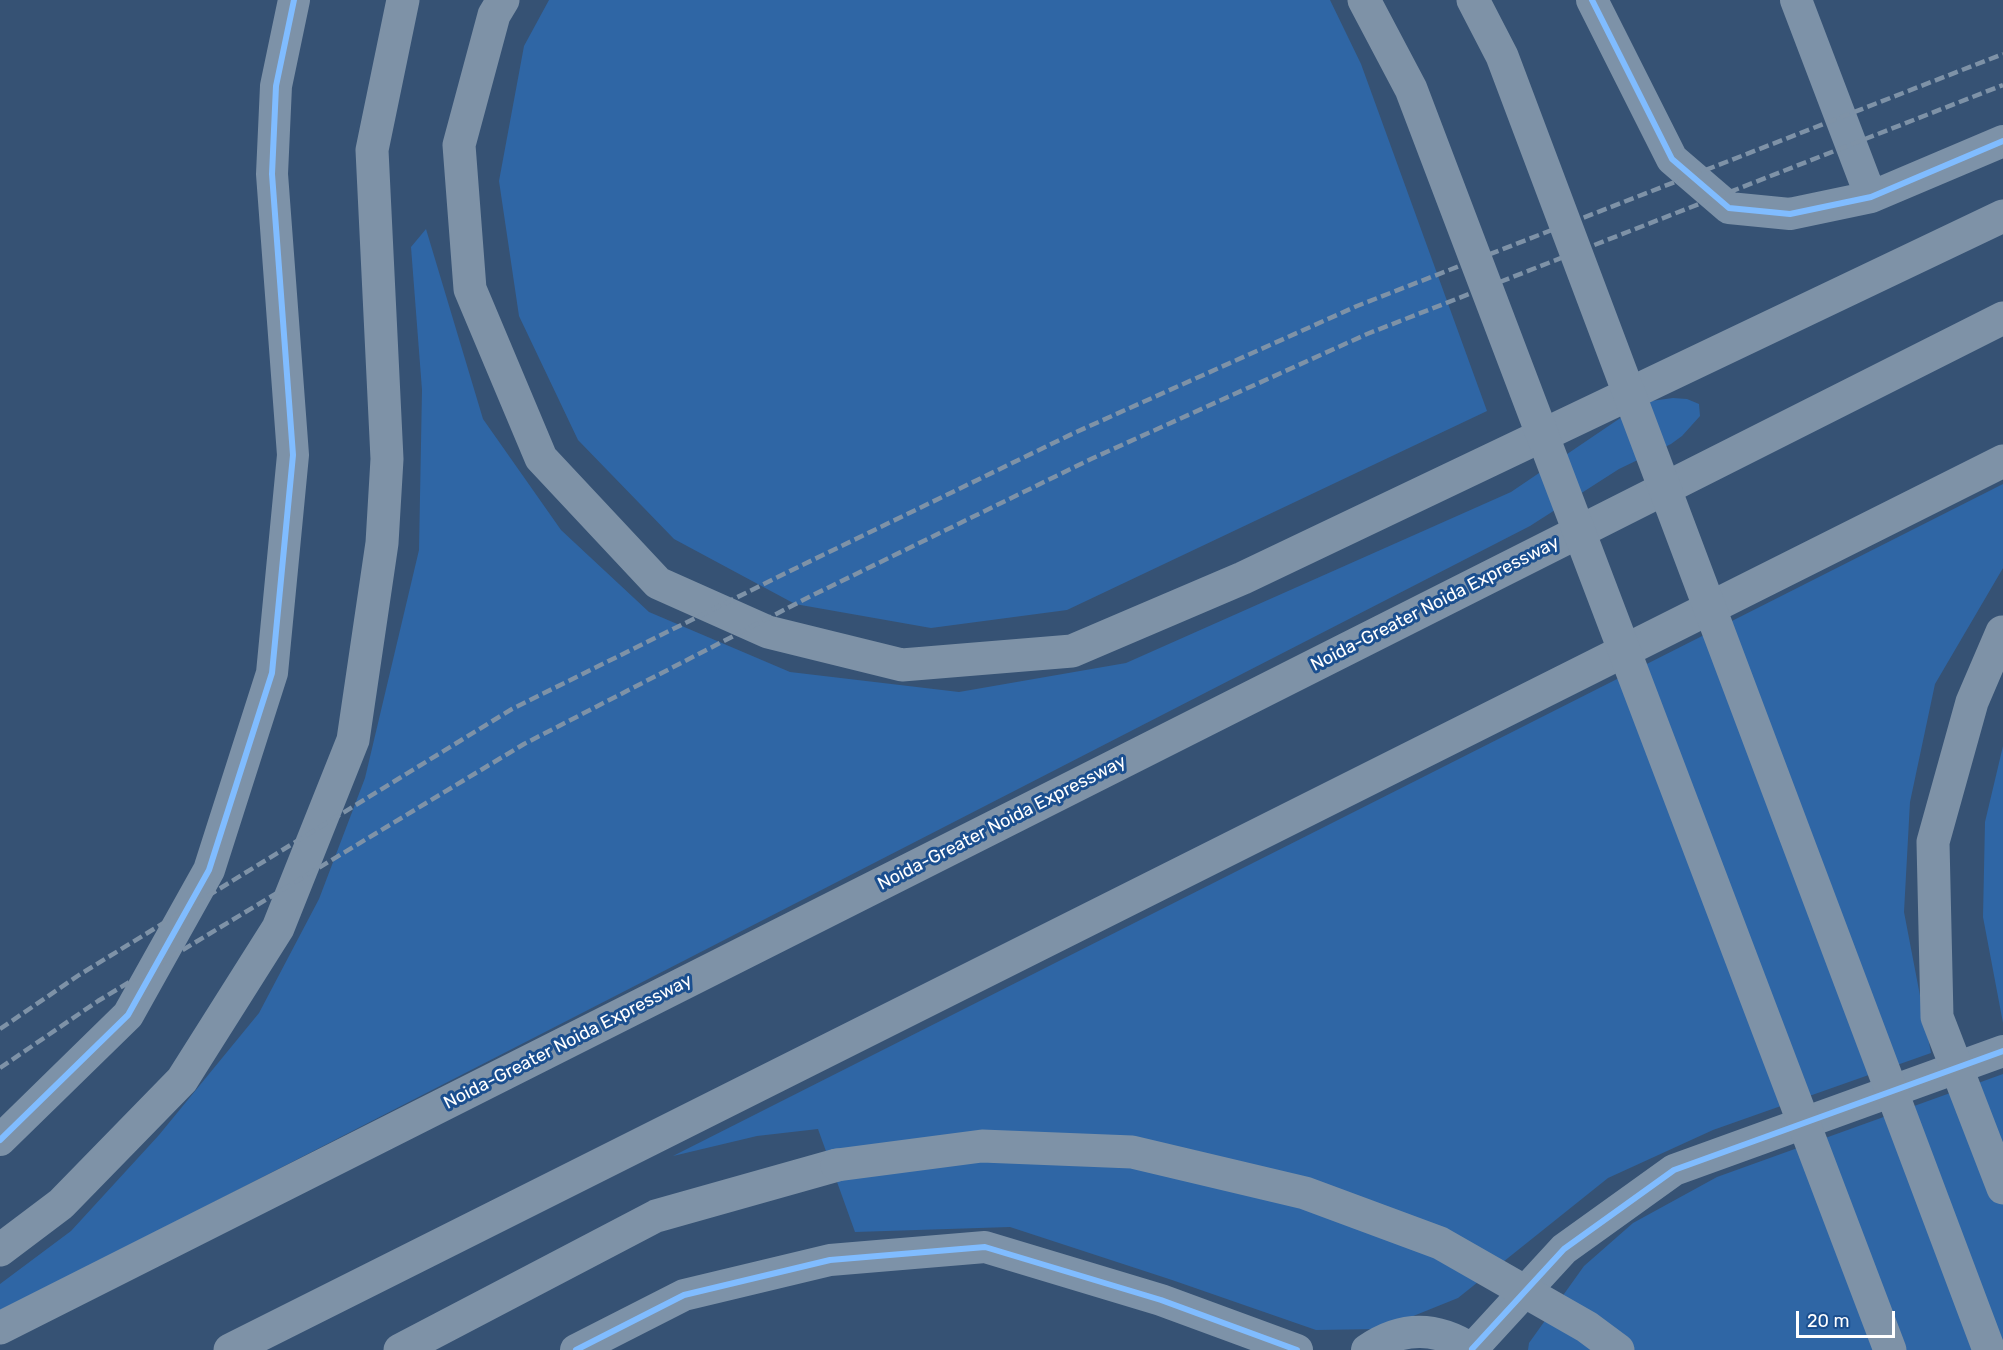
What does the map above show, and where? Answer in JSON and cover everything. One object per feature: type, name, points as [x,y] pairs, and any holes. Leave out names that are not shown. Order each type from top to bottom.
[{"type":"highway","points":[[0,1250],[61,1204],[182,1080],[278,928],[353,740],[382,543],[387,459],[372,150],[403,0]]},
{"type":"highway","points":[[1364,0],[1411,89],[1890,1350]]},
{"type":"highway","points":[[1473,0],[1502,56],[1989,1350]]},
{"type":"highway","points":[[499,7],[459,145],[470,289],[541,458],[658,583],[768,632],[902,665],[1072,651],[1243,578],[2003,216]]},
{"type":"highway","name":"Noida-Greater Noida Expressway","points":[[0,1328],[2003,318]]},
{"type":"highway","points":[[230,1350],[2003,461]]},
{"type":"highway","points":[[2003,631],[1972,702],[1933,842],[1937,1017],[2003,1188]]},
{"type":"highway","points":[[400,1350],[656,1216],[837,1165],[982,1146],[1132,1152],[1305,1193],[1440,1243],[1587,1327],[1618,1350]]},
{"type":"street","points":[[0,1140],[128,1015],[209,870],[272,674],[293,455],[272,174],[276,86],[294,0]]},
{"type":"street","points":[[1592,0],[1672,159],[1729,208],[1790,214],[1871,197],[2003,141]]},
{"type":"street","points":[[1796,0],[1871,197]]},
{"type":"street","points":[[1367,1350],[1393,1336],[1420,1331],[1448,1336],[1473,1349],[1564,1249],[1674,1170],[2003,1051]]},
{"type":"street","points":[[576,1350],[684,1295],[830,1260],[985,1247],[1161,1300],[1297,1350]]},
{"type":"shaded area","points":[[549,0],[1330,0],[1361,64],[1487,411],[1067,610],[931,628],[795,604],[674,539],[578,440],[519,316],[499,181],[524,46]]},
{"type":"shaded area","points":[[426,229],[483,419],[561,530],[649,612],[790,672],[959,692],[1126,663],[1511,492],[1644,402],[1673,398],[1687,399],[1699,404],[1700,416],[1682,436],[1671,444],[1619,469],[1530,526],[0,1312],[0,1284],[71,1231],[159,1135],[259,1013],[319,899],[365,778],[419,550],[422,390],[411,247]]},
{"type":"shaded area","points":[[2003,484],[2003,568],[1935,684],[1910,802],[1904,912],[1931,1053],[1713,1130],[1608,1178],[1458,1298],[1381,1329],[1316,1330],[1010,1227],[855,1232],[818,1129],[757,1136],[673,1156]]},
{"type":"shaded area","points":[[2003,746],[2003,1023],[1983,917],[1985,822]]},
{"type":"shaded area","points":[[2003,1074],[2003,1350],[1528,1350],[1529,1343],[1584,1266],[1633,1223],[1717,1177]]},
{"type":"railway","points":[[0,1029],[79,975],[512,709],[790,571],[1074,433],[1357,306],[2003,54]]},
{"type":"railway","points":[[0,1068],[98,1001],[524,744],[811,596],[1091,459],[1367,334],[2003,85]]},
{"type":"cycle path","points":[[0,1140],[128,1015],[209,870],[272,673],[293,455],[272,174],[276,86],[294,0]]},
{"type":"cycle path","points":[[1592,0],[1672,159],[1729,208],[1790,214],[1871,197],[2003,141]]},
{"type":"cycle path","points":[[1472,1349],[1564,1249],[1674,1170],[2003,1051]]},
{"type":"cycle path","points":[[576,1350],[684,1295],[830,1260],[985,1247],[1161,1300],[1297,1350]]}]
